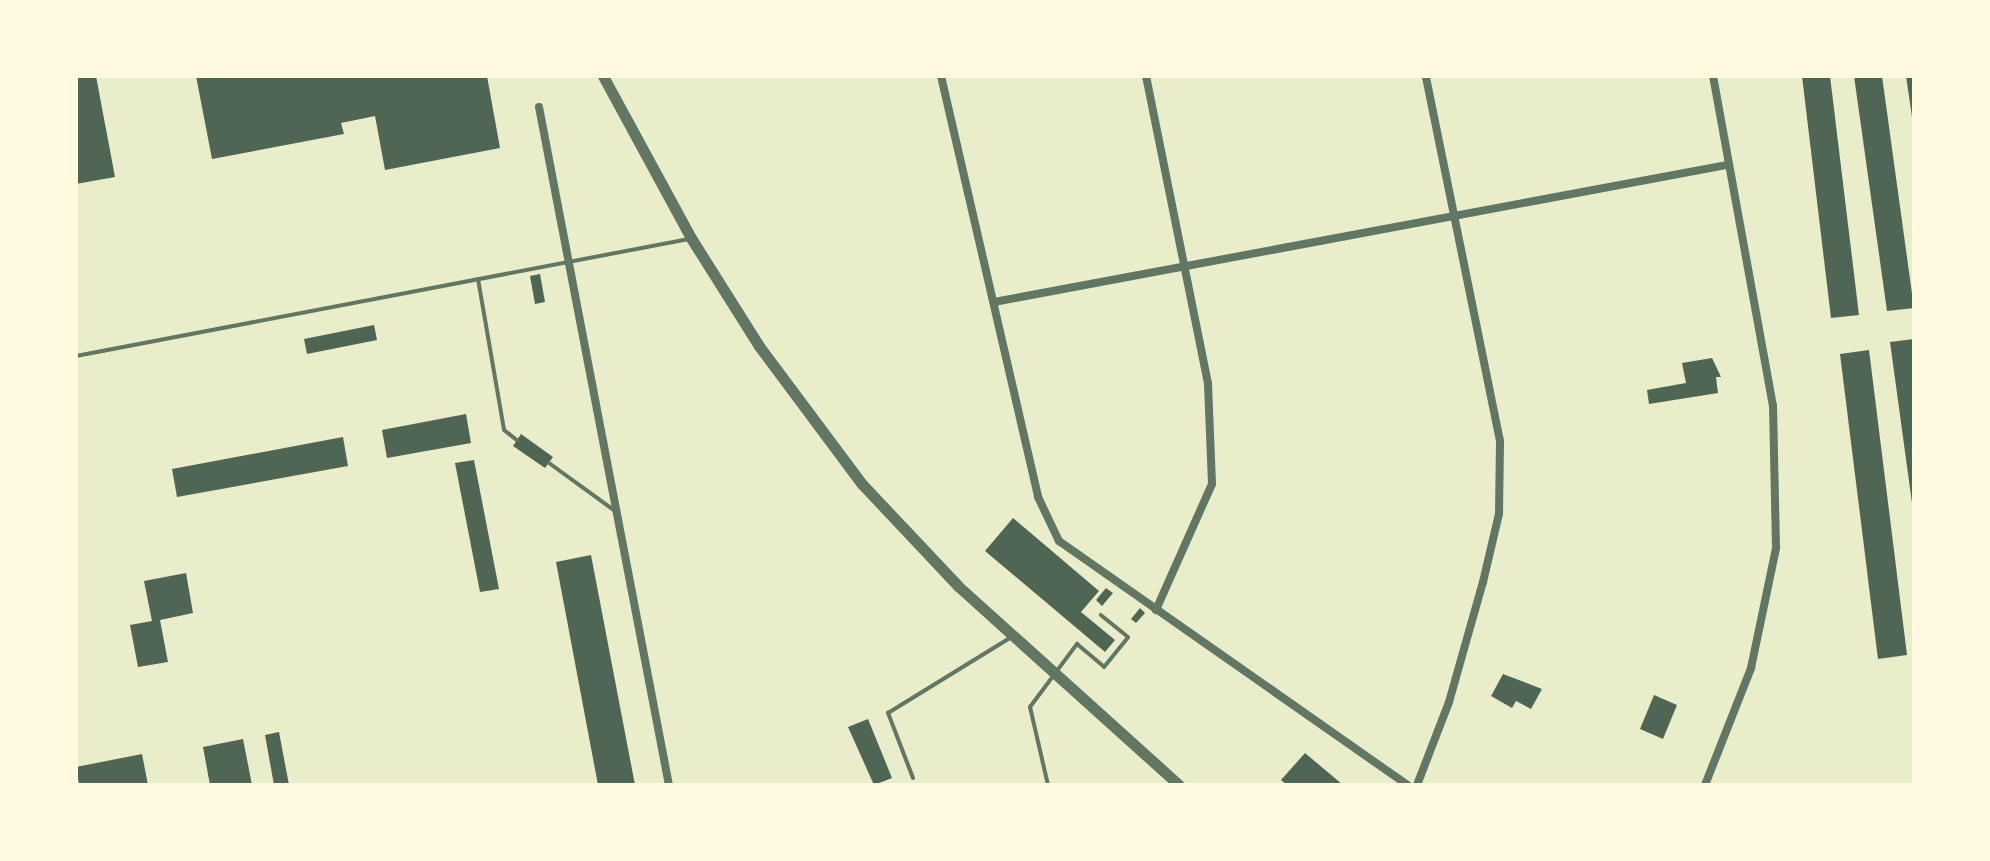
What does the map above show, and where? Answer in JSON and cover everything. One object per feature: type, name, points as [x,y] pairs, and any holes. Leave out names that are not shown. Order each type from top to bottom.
[{"type":"street","points":[[941,76],[1038,497],[1059,541],[1408,785]]},
{"type":"street","points":[[1146,76],[1181,264],[1208,384],[1212,484],[1156,610]]},
{"type":"street","points":[[1417,785],[1449,702],[1499,514],[1500,441],[1426,76]]},
{"type":"street","points":[[1705,785],[1751,668],[1776,548],[1773,406],[1713,76]]},
{"type":"street","points":[[606,81],[691,238],[759,346],[862,484],[1052,674],[1179,785]]},
{"type":"street","points":[[539,107],[669,785]]},
{"type":"street","points":[[994,302],[1181,264],[1727,165]]},
{"type":"lane","points":[[76,356],[691,238]]},
{"type":"lane","points":[[478,279],[504,430],[517,440]]},
{"type":"lane","points":[[549,463],[617,513]]},
{"type":"lane","points":[[1048,785],[1030,707],[1077,644],[1104,667],[1128,637],[1101,615]]},
{"type":"lane","points":[[913,778],[888,713],[1012,636]]},
{"type":"building","points":[[76,76],[96,76],[115,177],[76,184]]},
{"type":"building","points":[[196,76],[487,76],[500,148],[385,170],[375,116],[341,123],[344,134],[212,159]]},
{"type":"building","points":[[1802,76],[1830,76],[1859,315],[1831,318]]},
{"type":"building","points":[[1854,76],[1882,76],[1914,308],[1887,311]]},
{"type":"building","points":[[1906,76],[1914,76],[1914,117],[1912,117]]},
{"type":"building","points":[[540,274],[545,302],[535,304],[530,276]]},
{"type":"building","points":[[374,325],[377,340],[307,354],[304,339]]},
{"type":"building","points":[[1914,339],[1914,503],[1912,503],[1890,342]]},
{"type":"building","points":[[1869,350],[1907,655],[1878,659],[1840,354]]},
{"type":"building","points":[[1712,358],[1721,377],[1716,377],[1718,393],[1649,404],[1647,390],[1686,383],[1682,363]]},
{"type":"building","points":[[466,414],[471,443],[387,458],[382,430]]},
{"type":"building","points":[[521,434],[553,457],[545,468],[513,446]]},
{"type":"building","points":[[343,437],[348,466],[177,497],[172,469]]},
{"type":"building","points":[[474,460],[499,589],[480,592],[455,463]]},
{"type":"building","points":[[1013,518],[1099,591],[1081,612],[1115,640],[1105,652],[985,551]]},
{"type":"building","points":[[591,555],[635,785],[598,785],[556,562]]},
{"type":"building","points":[[186,573],[193,613],[160,620],[168,662],[138,667],[130,625],[152,621],[144,581]]},
{"type":"building","points":[[1106,588],[1113,593],[1102,606],[1096,600]]},
{"type":"building","points":[[1140,608],[1145,613],[1136,623],[1131,619]]},
{"type":"building","points":[[1503,674],[1542,689],[1531,709],[1516,701],[1512,708],[1491,696]]},
{"type":"building","points":[[1654,695],[1677,705],[1663,739],[1640,729]]},
{"type":"building","points":[[868,719],[892,778],[874,785],[848,727]]},
{"type":"building","points":[[279,732],[289,785],[274,785],[265,735]]},
{"type":"building","points":[[243,739],[252,785],[210,785],[203,747]]},
{"type":"building","points":[[1305,753],[1343,785],[1287,785],[1281,780]]},
{"type":"building","points":[[142,754],[148,785],[79,785],[76,767]]}]
